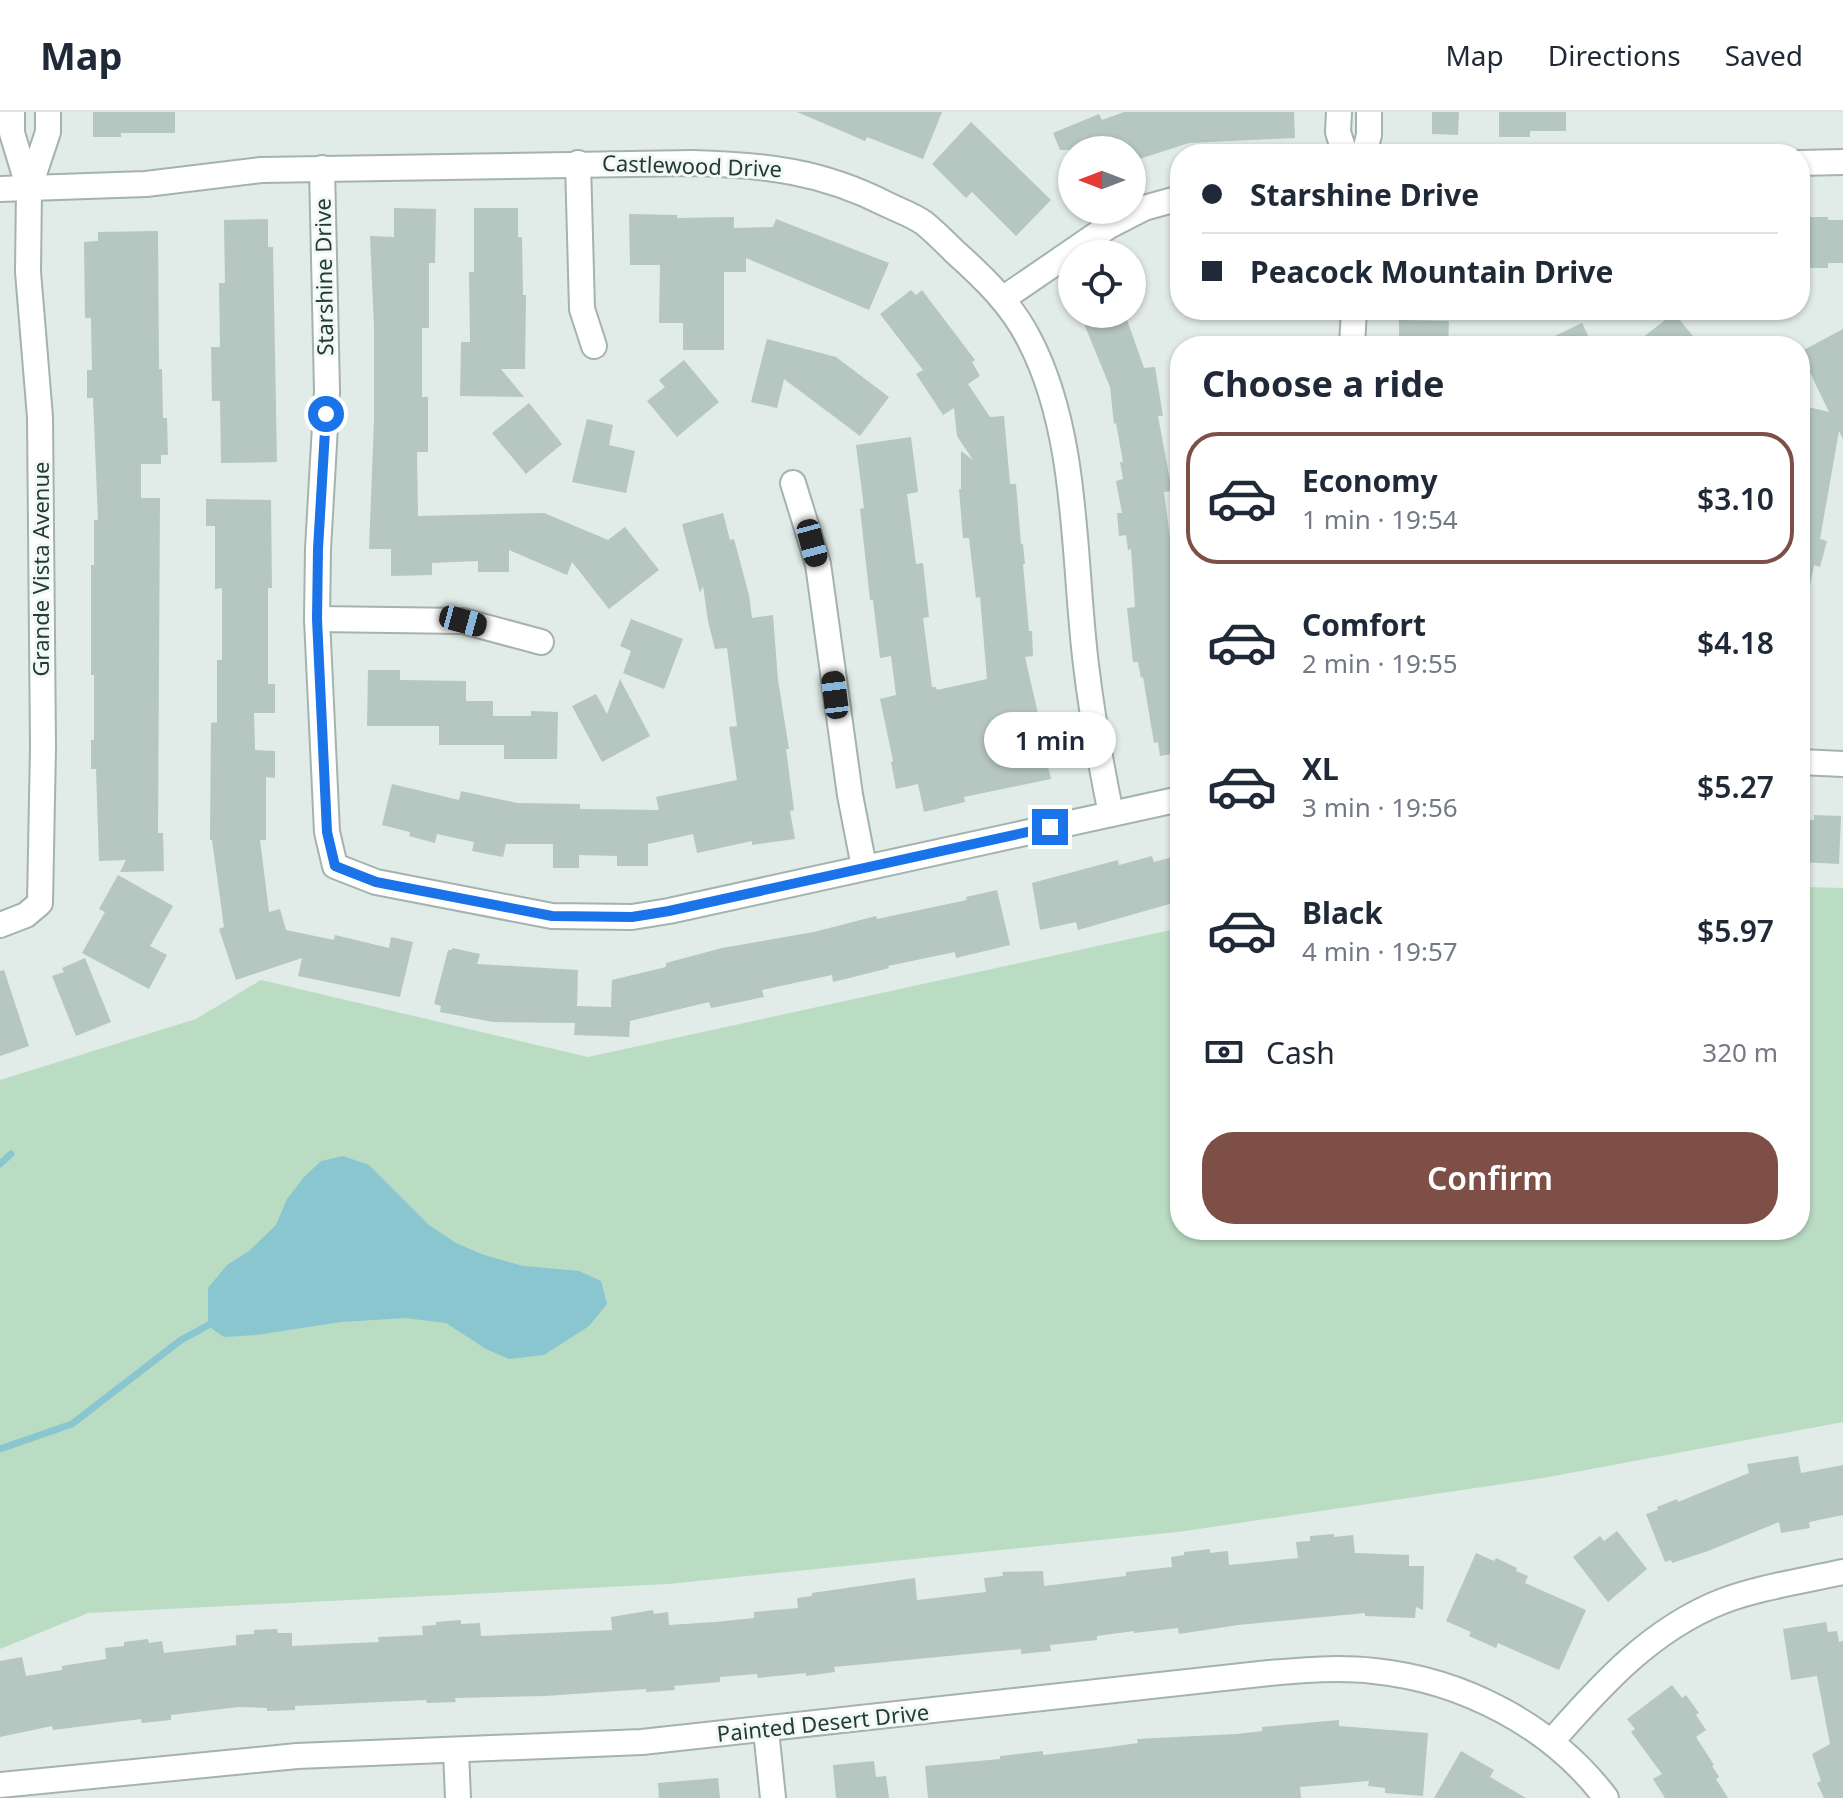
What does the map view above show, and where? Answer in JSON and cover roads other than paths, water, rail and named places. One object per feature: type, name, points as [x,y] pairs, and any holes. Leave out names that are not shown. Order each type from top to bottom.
[{"type":"street","name":"Grande Vista Avenue","points":[[0,925],[26,915],[40,903],[40,417],[28,272],[29,189],[12,133],[12,112]]},
{"type":"street","name":"Grande Vista Avenue","points":[[29,189],[48,132],[48,112]]},
{"type":"street","points":[[1339,112],[1338,132],[1342,144]]},
{"type":"street","points":[[1367,144],[1369,112]]},
{"type":"street","points":[[1810,163],[1843,162]]},
{"type":"street","name":"Castlewood Drive","points":[[0,189],[146,184],[261,170],[322,168],[578,163],[749,165],[795,170],[828,178],[921,221],[1004,298],[1035,352],[1051,390],[1074,535],[1086,664],[1111,814]]},
{"type":"street","points":[[578,163],[582,309],[594,346]]},
{"type":"street","name":"Starshine Drive","points":[[322,168],[327,391],[317,619],[327,832],[335,866],[376,882],[552,916],[593,918],[632,917],[669,911],[864,867]]},
{"type":"street","points":[[1004,298],[1109,226],[1144,208],[1170,201]]},
{"type":"street","points":[[793,483],[818,564],[847,781],[864,867],[1170,801]]},
{"type":"street","points":[[317,619],[463,621],[541,642]]},
{"type":"street","points":[[1810,762],[1843,764]]},
{"type":"street","points":[[1552,1741],[1613,1673],[1684,1619],[1760,1589],[1843,1572]]},
{"type":"street","name":"Painted Desert Drive","points":[[0,1785],[71,1789],[160,1768],[297,1756],[642,1742],[1269,1673],[1339,1669],[1394,1673],[1442,1685],[1499,1708],[1552,1741],[1578,1764],[1606,1798]]},
{"type":"street","points":[[766,1730],[773,1798]]},
{"type":"street","points":[[456,1751],[458,1798]]},
{"type":"water","points":[[343,1156],[369,1165],[429,1225],[456,1243],[523,1266],[579,1271],[601,1281],[607,1304],[589,1326],[544,1355],[509,1359],[486,1349],[446,1323],[405,1318],[341,1322],[224,1337],[208,1326],[208,1288],[227,1265],[249,1251],[276,1225],[287,1199],[304,1177],[321,1161]]},
{"type":"waterway","points":[[0,1164],[11,1154]]},
{"type":"waterway","points":[[0,1449],[72,1424],[181,1340],[216,1321]]}]
